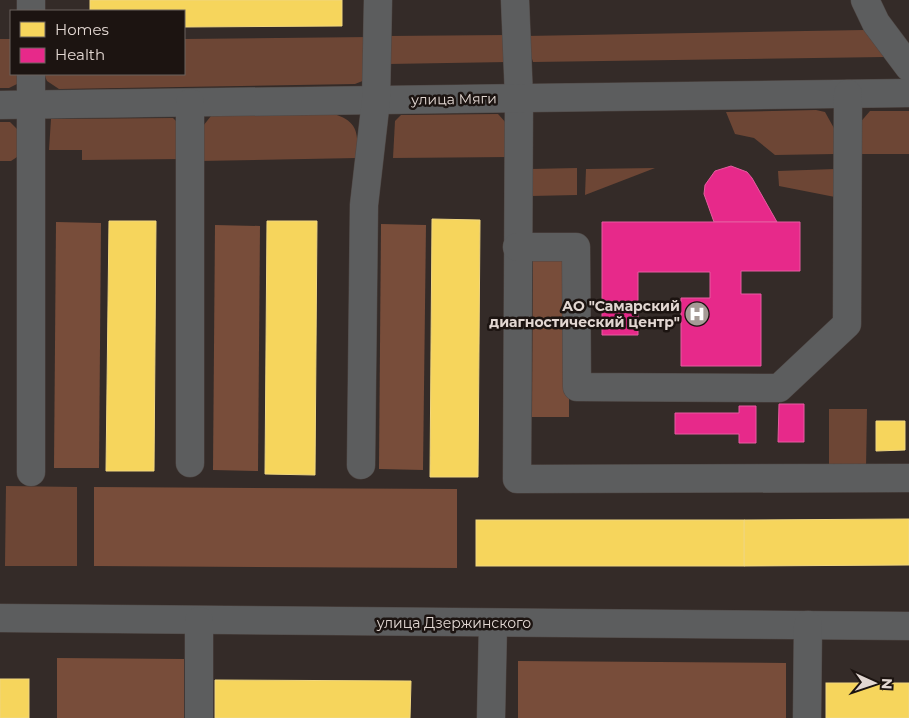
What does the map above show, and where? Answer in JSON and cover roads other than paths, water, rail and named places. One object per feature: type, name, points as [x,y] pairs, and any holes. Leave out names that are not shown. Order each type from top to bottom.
[{"type":"street","points":[[361,465],[364,205],[376,100],[378,0]]},
{"type":"street","points":[[515,0],[519,98],[517,479],[909,478]]},
{"type":"street","points":[[865,0],[876,23],[909,67]]},
{"type":"street","points":[[31,472],[32,75]]},
{"type":"street","name":"улица Мяги","points":[[0,105],[909,93]]},
{"type":"street","points":[[517,247],[576,246],[576,387],[779,388],[847,324],[848,94]]},
{"type":"street","points":[[190,103],[190,463]]},
{"type":"street","name":"улица Дзержинского","points":[[0,618],[492,624],[909,626]]},
{"type":"street","points":[[199,621],[199,718]]},
{"type":"street","points":[[491,718],[492,624]]},
{"type":"street","points":[[808,625],[808,718]]},
{"type":"place","name":"АО \"Самарский диагностический центр\"","points":[[697,314]]}]
